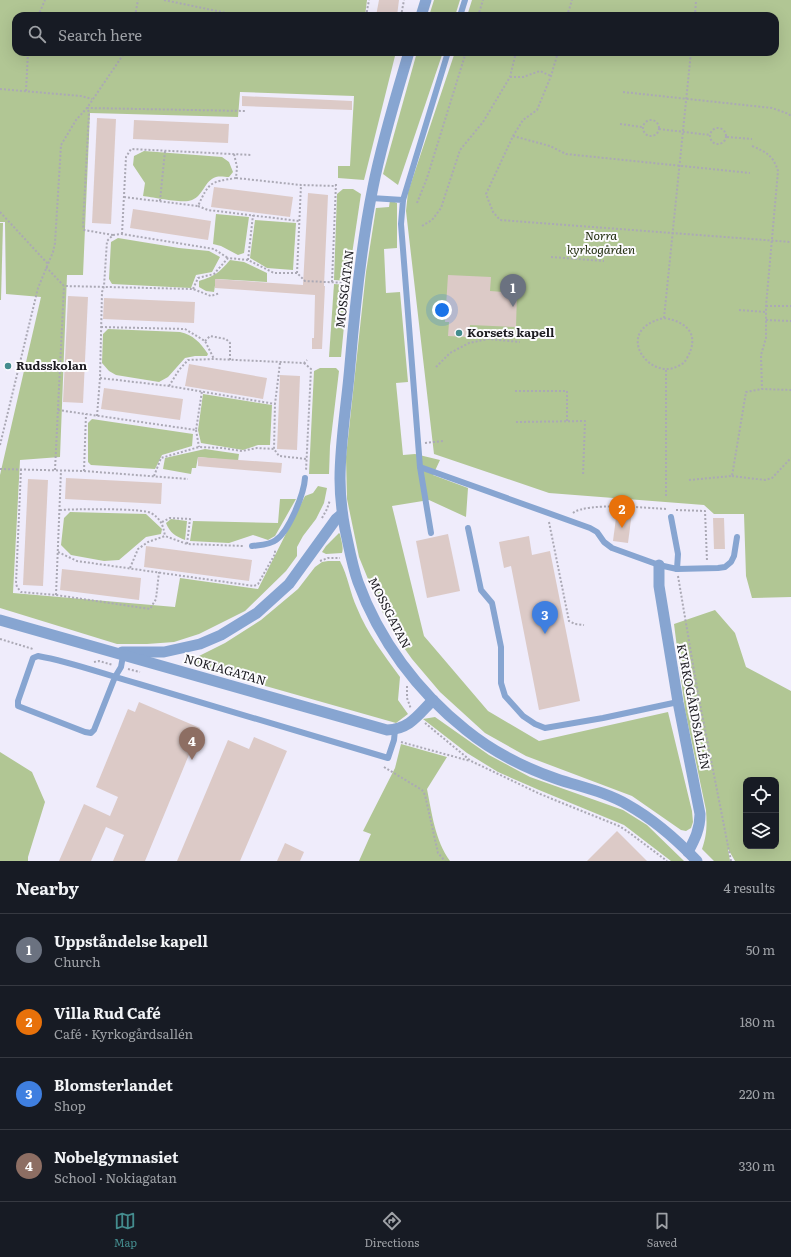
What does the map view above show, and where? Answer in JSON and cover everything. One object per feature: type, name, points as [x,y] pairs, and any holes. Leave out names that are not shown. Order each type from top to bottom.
[{"type":"street","points":[[422,12],[426,0]]},
{"type":"street","name":"MOSSGATAN","points":[[408,56],[392,110],[371,198],[355,304],[341,453],[340,480],[342,514],[352,564],[358,583],[368,606],[390,646],[409,674],[433,700],[466,730],[497,752],[556,779],[604,794],[627,804],[649,818],[697,861]]},
{"type":"street","points":[[109,652],[164,652],[200,644],[221,635],[257,613],[289,584],[336,519],[342,514]]},
{"type":"street","name":"KYRKOGÅRDSALLÉN","points":[[659,565],[659,586],[678,702],[700,814],[698,833],[688,852]]},
{"type":"street","name":"NOKIAGATAN","points":[[0,620],[377,728],[395,730]]},
{"type":"street","points":[[395,730],[403,728],[412,721],[433,700]]},
{"type":"lane","points":[[461,12],[465,0]]},
{"type":"lane","points":[[431,533],[420,467],[401,224],[403,200],[447,56]]},
{"type":"lane","points":[[371,198],[403,200]]},
{"type":"lane","points":[[420,467],[597,532],[604,542],[612,548],[659,565],[677,569],[725,567],[731,562],[734,556],[737,537]]},
{"type":"lane","points":[[252,546],[266,544],[276,540],[286,529],[301,498],[306,478]]},
{"type":"lane","points":[[671,517],[678,554],[677,569]]},
{"type":"lane","points":[[468,528],[481,590],[492,603],[501,647],[502,683],[505,696],[523,716],[535,724],[545,728],[603,718],[678,702]]},
{"type":"lane","points":[[123,656],[121,667],[115,678],[94,730],[91,732],[79,730],[18,706],[18,701],[33,658],[38,656],[47,658],[115,678],[388,758],[394,740],[395,730]]},
{"type":"path","points":[[40,12],[45,0]]},
{"type":"path","points":[[136,12],[138,0]]},
{"type":"path","points":[[164,0],[223,12]]},
{"type":"path","points":[[367,12],[369,0]]},
{"type":"path","points":[[402,12],[404,0]]},
{"type":"path","points":[[479,12],[483,0]]},
{"type":"path","points":[[568,12],[572,0]]},
{"type":"path","points":[[695,12],[696,0]]},
{"type":"path","points":[[26,91],[28,56]]},
{"type":"path","points":[[0,445],[38,288],[53,252],[56,234],[61,145],[76,120],[87,108],[122,56]]},
{"type":"path","points":[[417,203],[465,56]]},
{"type":"path","points":[[422,226],[432,220],[441,208],[460,150],[483,122],[510,77],[515,56]]},
{"type":"path","points":[[557,56],[551,76],[537,110],[523,120],[513,136],[486,194],[493,212],[500,220],[791,242]]},
{"type":"path","points":[[664,318],[691,56]]},
{"type":"path","points":[[510,77],[524,77],[540,71],[551,76]]},
{"type":"path","points":[[0,89],[81,96],[92,99]]},
{"type":"path","points":[[623,92],[772,108],[789,114],[791,117]]},
{"type":"path","points":[[87,108],[246,111]]},
{"type":"path","points":[[87,108],[89,112],[83,225],[84,230],[113,235],[122,234],[214,249],[228,258],[248,260],[274,273],[296,273],[305,281],[352,283]]},
{"type":"path","points":[[652,119],[656,121],[659,129],[658,133],[650,136],[643,131],[642,127],[647,120],[652,119]]},
{"type":"path","points":[[620,124],[642,127]]},
{"type":"path","points":[[715,128],[723,129],[726,133],[726,137],[722,144],[713,143],[710,139],[711,131],[715,128]]},
{"type":"path","points":[[659,129],[710,135]]},
{"type":"path","points":[[513,136],[550,146],[566,154],[750,173]]},
{"type":"path","points":[[726,137],[752,139]]},
{"type":"path","points":[[752,146],[765,152],[775,161],[778,170],[766,306],[766,338],[761,355],[762,389]]},
{"type":"path","points":[[122,234],[126,157],[131,149],[252,155]]},
{"type":"path","points":[[160,201],[165,150]]},
{"type":"path","points":[[234,154],[237,167],[236,178]]},
{"type":"path","points":[[198,206],[205,191],[215,181],[236,178],[301,185],[336,186]]},
{"type":"path","points":[[332,282],[336,183]]},
{"type":"path","points":[[296,273],[301,185]]},
{"type":"path","points":[[124,197],[198,206],[208,210],[299,221]]},
{"type":"path","points":[[0,212],[64,286],[55,470]]},
{"type":"path","points":[[248,260],[253,215]]},
{"type":"path","points":[[97,416],[100,378],[102,292],[104,286],[107,241],[113,235]]},
{"type":"path","points":[[551,257],[604,261]]},
{"type":"path","points":[[193,289],[198,278],[214,274],[228,258]]},
{"type":"path","points":[[64,286],[193,289],[211,296],[220,293]]},
{"type":"path","points":[[766,306],[791,306]]},
{"type":"path","points":[[739,310],[766,312]]},
{"type":"path","points":[[664,318],[674,320],[685,325],[691,332],[693,342],[691,352],[685,362],[675,368],[666,370],[658,368],[644,357],[640,351],[638,338],[639,332],[645,325],[654,320],[664,318]]},
{"type":"path","points":[[766,320],[791,321]]},
{"type":"path","points":[[100,327],[185,329],[205,341],[214,359]]},
{"type":"path","points":[[205,341],[210,336],[226,339],[230,343],[230,360]]},
{"type":"path","points":[[436,367],[450,352],[469,343],[488,339],[520,342]]},
{"type":"path","points":[[170,386],[179,370],[188,360],[214,359],[304,363],[311,369],[306,478]]},
{"type":"path","points":[[304,363],[307,360]]},
{"type":"path","points":[[280,363],[275,404],[274,449],[279,456],[307,459]]},
{"type":"path","points":[[666,370],[666,496]]},
{"type":"path","points":[[100,378],[170,386],[275,404]]},
{"type":"path","points":[[732,476],[746,392],[762,389],[791,390]]},
{"type":"path","points":[[199,447],[196,430],[202,391]]},
{"type":"path","points":[[515,391],[567,392],[567,422]]},
{"type":"path","points":[[58,410],[196,430]]},
{"type":"path","points":[[84,471],[86,414]]},
{"type":"path","points":[[516,422],[585,421],[583,476]]},
{"type":"path","points":[[418,444],[443,441]]},
{"type":"path","points":[[154,476],[161,458],[199,447],[242,451],[258,448],[274,449]]},
{"type":"path","points":[[689,480],[732,476],[765,480],[772,478],[791,458]]},
{"type":"path","points":[[0,469],[84,471],[188,479]]},
{"type":"path","points":[[21,469],[16,583],[21,592],[56,595],[150,608],[156,599],[159,572]]},
{"type":"path","points":[[56,595],[61,470]]},
{"type":"path","points":[[568,521],[574,512],[580,509],[611,506],[705,511],[707,568]]},
{"type":"path","points":[[60,510],[75,508],[149,512],[162,522],[165,536]]},
{"type":"path","points":[[551,515],[548,521],[569,621],[575,624],[584,625]]},
{"type":"path","points":[[162,522],[170,518],[190,519],[187,544]]},
{"type":"path","points":[[130,568],[138,549],[148,542],[165,536],[187,544],[252,546]]},
{"type":"path","points":[[58,552],[77,561],[254,586],[258,584],[275,554],[276,540]]},
{"type":"path","points":[[318,562],[328,558],[340,558],[344,560]]},
{"type":"path","points":[[677,569],[698,694],[731,861]]},
{"type":"path","points":[[0,639],[38,650]]},
{"type":"path","points":[[92,662],[99,661],[144,673]]},
{"type":"path","points":[[407,685],[407,698],[411,709]]},
{"type":"path","points":[[423,722],[471,761]]},
{"type":"path","points":[[400,742],[471,761],[540,794],[619,826],[668,861]]},
{"type":"path","points":[[384,767],[422,790],[425,795],[438,853],[445,861]]},
{"type":"green space","points":[[0,0],[367,0],[366,12],[12,12],[12,56],[395,56],[364,180],[338,178],[338,166],[350,166],[354,96],[240,92],[238,117],[90,113],[83,275],[67,275],[60,457],[20,460],[13,593],[175,607],[180,578],[258,589],[305,496],[313,493],[318,486],[327,488],[324,503],[316,519],[303,536],[297,547],[297,556],[286,571],[245,611],[199,634],[174,642],[117,644],[0,608],[0,475],[41,297],[6,294],[5,222],[0,222]]},
{"type":"green space","points":[[434,0],[460,0],[456,12],[430,12]]},
{"type":"green space","name":"Norra kyrkogården","points":[[472,0],[791,0],[791,597],[752,598],[746,576],[744,514],[714,514],[704,505],[549,493],[434,454],[406,211],[408,192],[454,56],[779,56],[779,12],[468,12]]},
{"type":"green space","points":[[416,56],[442,56],[398,185],[383,174]]},
{"type":"green space","points":[[144,151],[222,157],[229,162],[233,172],[229,177],[218,177],[209,181],[199,195],[192,200],[175,201],[143,196],[145,183],[133,165],[134,156]]},
{"type":"green space","points":[[343,189],[353,189],[361,194],[348,281],[334,280],[337,194]]},
{"type":"green space","points":[[390,200],[397,203],[397,248],[384,249],[386,293],[400,292],[408,382],[396,383],[403,455],[415,454],[440,460],[433,475],[468,488],[466,517],[429,500],[392,506],[424,636],[488,711],[539,741],[668,712],[692,811],[693,822],[691,828],[686,831],[681,830],[632,796],[526,756],[485,733],[440,692],[412,659],[392,631],[377,601],[359,557],[347,499],[346,457],[366,272],[376,208],[389,207]]},
{"type":"green space","points":[[216,214],[249,217],[244,253],[238,255],[221,246],[213,244]]},
{"type":"green space","points":[[255,220],[296,223],[293,270],[267,268],[250,258]]},
{"type":"green space","points":[[0,223],[3,223],[1,300],[0,300]]},
{"type":"green space","points":[[118,238],[179,248],[209,251],[220,257],[212,272],[196,275],[191,288],[112,284],[109,279],[111,242]]},
{"type":"green space","points":[[230,260],[244,262],[267,273],[267,282],[216,279],[214,292],[206,291],[199,287],[199,281],[216,274]]},
{"type":"green space","points":[[334,284],[348,285],[341,357],[329,357]]},
{"type":"green space","points":[[108,329],[180,332],[189,335],[196,340],[208,354],[207,356],[185,358],[168,377],[159,382],[116,375],[109,371],[102,363],[103,334]]},
{"type":"green space","points":[[320,368],[336,368],[339,371],[330,446],[329,474],[309,474],[314,371]]},
{"type":"green space","points":[[203,394],[272,405],[270,445],[258,445],[243,450],[201,443],[198,430]]},
{"type":"green space","points":[[92,419],[193,434],[192,446],[162,455],[155,469],[91,465],[88,462],[88,423]]},
{"type":"green space","points":[[205,449],[239,454],[238,461],[198,457],[196,468],[192,468],[191,474],[163,469],[165,458]]},
{"type":"green space","points":[[280,499],[296,499],[275,536],[268,540],[253,535],[229,543],[190,541],[193,521],[278,523]]},
{"type":"green space","points":[[70,512],[146,514],[162,529],[161,534],[146,537],[119,560],[104,561],[71,555],[61,545],[64,518]]},
{"type":"green space","points":[[171,519],[187,521],[185,540],[176,536],[169,529],[166,523]]},
{"type":"green space","points":[[339,533],[343,546],[342,553],[326,554],[322,552],[326,546]]},
{"type":"green space","points":[[340,561],[361,617],[376,644],[400,677],[398,700],[408,714],[396,723],[192,665],[199,656],[225,643],[261,620],[298,589],[315,567],[322,562]]},
{"type":"green space","points":[[715,610],[735,633],[746,667],[791,691],[791,861],[735,861],[728,849],[730,861],[714,861],[702,849],[706,830],[706,810],[685,710],[674,624]]},
{"type":"green space","points":[[435,717],[489,755],[530,777],[623,810],[647,825],[684,861],[671,861],[624,825],[498,772],[467,753],[423,719]]},
{"type":"green space","points":[[401,744],[447,757],[427,789],[437,836],[450,861],[359,861],[371,834],[363,831],[395,768]]},
{"type":"green space","points":[[0,752],[32,772],[45,802],[28,861],[0,861]]},
{"type":"building","points":[[379,0],[399,0],[398,12],[377,12]]},
{"type":"building","points":[[242,96],[352,101],[352,110],[242,106]]},
{"type":"building","points":[[97,118],[116,119],[111,224],[92,223]]},
{"type":"building","points":[[134,120],[229,124],[228,143],[133,139]]},
{"type":"building","points":[[214,187],[293,197],[290,217],[211,207]]},
{"type":"building","points":[[308,193],[328,195],[322,349],[312,349],[312,338],[314,338],[315,295],[215,288],[215,279],[303,285]]},
{"type":"building","points":[[133,209],[211,221],[208,240],[130,228]]},
{"type":"building","points":[[448,275],[491,277],[490,291],[517,293],[516,327],[470,325],[469,337],[448,336],[449,322],[445,322]]},
{"type":"building","points":[[68,296],[88,297],[83,403],[63,402]]},
{"type":"building","points":[[104,298],[195,302],[194,323],[103,319]]},
{"type":"building","points":[[189,364],[267,378],[263,399],[185,386]]},
{"type":"building","points":[[280,375],[300,376],[297,450],[277,449]]},
{"type":"building","points":[[104,388],[183,399],[180,420],[101,409]]},
{"type":"building","points":[[198,457],[282,463],[281,473],[198,466]]},
{"type":"building","points":[[66,478],[162,483],[161,504],[65,499]]},
{"type":"building","points":[[28,479],[48,480],[43,586],[23,585]]},
{"type":"building","points":[[617,510],[632,512],[628,543],[613,541]]},
{"type":"building","points":[[713,518],[724,518],[725,549],[714,549]]},
{"type":"building","points":[[448,534],[460,591],[427,598],[416,541]]},
{"type":"building","points":[[529,536],[532,555],[550,551],[580,701],[539,710],[511,566],[504,568],[499,542]]},
{"type":"building","points":[[146,546],[252,560],[249,581],[144,567]]},
{"type":"building","points":[[62,569],[141,578],[139,600],[60,590]]},
{"type":"building","points":[[139,702],[200,728],[145,861],[113,861],[124,835],[106,827],[91,861],[59,861],[84,804],[110,816],[118,797],[96,787],[128,709],[135,712]]},
{"type":"building","points":[[254,737],[287,751],[240,861],[177,861],[228,740],[249,749]]},
{"type":"building","points":[[617,831],[647,861],[587,861]]},
{"type":"building","points":[[285,843],[304,852],[300,861],[277,861]]},
{"type":"place","name":"Uppståndelse kapell","points":[[513,307]]},
{"type":"place","name":"Korsets kapell","points":[[459,333]]},
{"type":"place","name":"Rudsskolan","points":[[8,366]]},
{"type":"place","name":"Villa Rud Café","points":[[622,528]]},
{"type":"place","name":"Blomsterlandet","points":[[545,634]]},
{"type":"place","name":"Nobelgymnasiet","points":[[192,760]]}]
